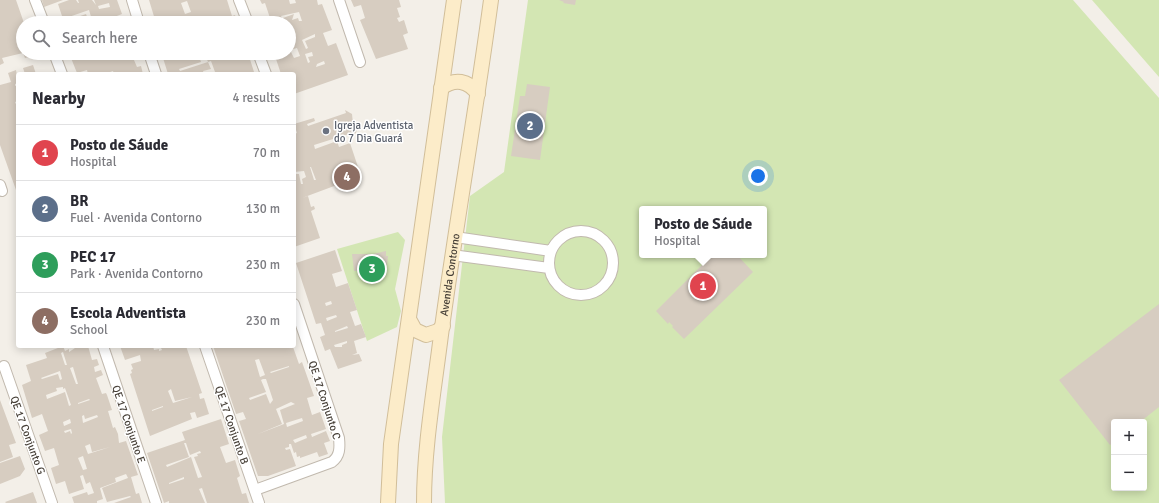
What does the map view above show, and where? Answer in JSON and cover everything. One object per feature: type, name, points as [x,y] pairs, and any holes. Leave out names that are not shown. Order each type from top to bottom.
[{"type":"main road","points":[[388,503],[391,444],[454,0]]},
{"type":"main road","name":"Avenida Contorno","points":[[424,503],[427,439],[452,255],[478,94],[491,0]]},
{"type":"main road","points":[[441,88],[448,83],[461,82],[473,87],[478,94]]},
{"type":"main road","points":[[409,319],[415,330],[426,335],[438,331],[443,326]]},
{"type":"street","points":[[36,0],[42,16]]},
{"type":"street","points":[[132,0],[137,16]]},
{"type":"street","points":[[239,0],[245,16]]},
{"type":"street","points":[[339,0],[360,62]]},
{"type":"street","points":[[57,60],[61,72]]},
{"type":"street","points":[[151,60],[155,72]]},
{"type":"street","points":[[261,60],[265,72]]},
{"type":"street","points":[[575,231],[590,232],[604,240],[610,248],[613,258],[613,269],[610,278],[604,287],[585,295],[574,295],[565,291],[557,285],[549,268],[551,251],[557,242],[565,235],[575,231]]},
{"type":"street","points":[[455,237],[551,251]]},
{"type":"street","points":[[452,255],[549,268]]},
{"type":"street","name":"QE 17 Conjunto C","points":[[255,490],[332,462],[339,453],[339,438],[296,310]]},
{"type":"street","name":"QE 17 Conjunto E","points":[[103,348],[156,503]]},
{"type":"street","name":"QE 17 Conjunto B","points":[[206,348],[259,503]]},
{"type":"street","name":"QE 17 Conjunto G","points":[[4,366],[52,503]]},
{"type":"green space","points":[[528,0],[1073,0],[1159,98],[1159,503],[445,503],[442,437],[470,196],[504,172]]},
{"type":"green space","points":[[1092,0],[1159,0],[1159,77]]},
{"type":"green space","points":[[398,232],[405,240],[395,289],[401,311],[397,327],[367,341],[337,249]]},
{"type":"building","points":[[0,0],[16,0],[22,16],[16,16],[16,55],[2,58],[4,63],[0,65]]},
{"type":"building","points":[[42,0],[63,0],[44,7]]},
{"type":"building","points":[[69,0],[76,0],[79,3],[78,0],[92,0],[96,5],[94,0],[117,0],[122,14],[117,16],[91,16],[89,10],[72,16],[62,16],[58,4]],"holes":[[[109,3],[110,7],[99,9],[98,6]]]},
{"type":"building","points":[[149,0],[227,0],[232,16],[154,16]],"holes":[[[187,1],[191,12],[185,14],[181,3]]]},
{"type":"building","points":[[260,0],[289,0],[290,4],[296,3],[295,0],[317,0],[318,5],[322,4],[332,30],[323,33],[328,46],[336,43],[348,75],[296,93],[296,72],[280,72],[276,60],[296,60],[296,57],[300,56],[296,48],[296,19],[298,18],[299,21],[302,21],[299,12],[281,16],[269,16],[265,3],[262,4]],"holes":[[[315,34],[315,37],[305,41],[308,48],[306,49],[302,40]],[[312,52],[313,56],[308,57],[310,62],[308,63],[305,54]],[[324,61],[325,64],[316,67],[317,64]]]},
{"type":"building","points":[[351,0],[399,0],[401,7],[397,8],[400,17],[397,18],[399,22],[404,20],[408,33],[403,35],[408,49],[376,59],[360,20],[365,18],[361,5],[354,7]]},
{"type":"building","points":[[559,0],[576,0],[575,5],[563,3],[564,2]]},
{"type":"building","points":[[72,60],[134,60],[137,67],[141,66],[142,72],[88,72],[87,70],[77,72]]},
{"type":"building","points":[[164,60],[200,60],[201,62],[179,69],[180,71],[208,62],[211,69],[203,72],[167,72]]},
{"type":"building","points":[[207,60],[250,60],[254,72],[215,72],[211,61],[208,62]]},
{"type":"building","points":[[33,65],[35,72],[24,72],[23,68]]},
{"type":"building","points":[[16,70],[16,190],[0,145],[0,85],[11,82],[8,73]]},
{"type":"building","points":[[527,84],[550,87],[540,160],[511,156],[520,96],[525,96]]},
{"type":"building","points":[[345,110],[352,114],[353,124],[357,129],[356,133],[314,145],[315,149],[337,141],[339,147],[350,143],[361,176],[302,198],[308,196],[311,207],[314,206],[315,209],[311,211],[320,238],[296,246],[296,174],[299,174],[301,184],[303,184],[302,179],[306,177],[304,171],[296,172],[296,123],[314,118],[315,121],[307,124],[308,126],[346,113]],"holes":[[[310,167],[311,167],[316,180],[314,180]]]},
{"type":"building","points":[[335,250],[342,271],[332,274],[336,287],[348,283],[357,310],[350,312],[355,326],[361,324],[366,337],[354,341],[357,353],[352,355],[359,354],[362,361],[338,369],[330,349],[325,351],[320,337],[325,335],[321,323],[316,324],[296,263]],"holes":[[[331,301],[332,304],[326,306],[325,303]],[[336,315],[337,317],[327,321],[326,318]],[[347,326],[348,328],[335,332]],[[347,341],[347,343],[342,345],[342,347],[335,347],[334,345]]]},
{"type":"building","points":[[386,251],[386,256],[388,256],[387,265],[366,266],[366,270],[354,271],[352,254],[373,254]]},
{"type":"building","points":[[709,258],[740,258],[753,272],[684,339],[669,322],[668,324],[656,311]]},
{"type":"building","points":[[1159,304],[1159,407],[1144,419],[1111,419],[1111,444],[1110,445],[1059,380]]},
{"type":"building","points":[[58,348],[64,348],[65,351],[69,349],[69,352],[75,348],[89,348],[92,360],[97,359],[99,365],[94,367],[95,372],[101,370],[103,375],[96,378],[102,394],[106,393],[107,395],[112,410],[108,411],[113,428],[115,427],[118,434],[119,443],[126,441],[138,475],[131,477],[136,494],[139,493],[142,503],[114,503],[131,497],[130,496],[107,502],[102,488],[128,478],[126,474],[115,478],[116,482],[100,488],[103,499],[97,501],[97,503],[74,503],[72,497],[87,492],[88,495],[94,493],[90,482],[86,484],[83,475],[80,476],[84,489],[69,494],[65,481],[56,484],[51,468],[59,465],[54,448],[45,451],[39,435],[48,431],[42,414],[32,418],[22,385],[31,381],[26,365],[47,358],[45,353]],"holes":[[[63,352],[67,365],[65,365],[61,353]],[[73,367],[78,384],[76,384],[70,368]],[[60,371],[62,379],[60,380],[58,374],[42,379],[41,378]],[[56,388],[65,388],[71,405],[69,406],[65,392],[47,399],[46,395],[57,391]],[[89,399],[90,400],[78,404]],[[84,415],[85,419],[97,415],[98,417],[83,423],[82,416]],[[70,419],[71,423],[64,426],[63,422]],[[71,429],[72,433],[71,434],[70,431],[65,433],[64,431]],[[90,444],[92,452],[110,447],[88,454],[85,446]],[[83,456],[87,469],[83,470],[78,458]]]},
{"type":"building","points":[[121,348],[154,348],[154,350],[159,349],[159,351],[162,350],[161,348],[187,348],[202,393],[199,394],[200,399],[204,398],[209,414],[197,418],[195,412],[190,413],[192,419],[150,436],[130,374],[132,373],[131,370],[133,369],[131,364],[141,361],[140,355],[125,360]],"holes":[[[171,389],[175,401],[192,397],[173,403],[168,391]],[[163,406],[163,407],[152,411]]]},
{"type":"building","points":[[214,348],[293,348],[299,364],[302,362],[314,396],[307,398],[312,415],[320,412],[326,429],[311,434],[312,437],[326,431],[330,441],[324,443],[328,454],[319,457],[317,452],[300,458],[300,456],[297,457],[296,452],[294,453],[291,444],[289,444],[289,447],[285,448],[286,450],[290,449],[296,466],[268,476],[258,476],[239,421],[246,419],[243,412],[236,414]],"holes":[[[259,359],[265,375],[260,377],[255,360]],[[289,366],[271,373],[270,372]],[[266,379],[273,400],[270,404],[266,394],[250,400],[249,398],[266,392],[261,380]],[[291,402],[295,404],[280,410],[284,424],[258,434],[282,424],[276,409]],[[302,418],[303,421],[287,427],[286,423]],[[306,435],[307,438],[295,443],[293,440]]]},
{"type":"building","points":[[0,400],[16,443],[9,445],[13,457],[0,462]]},
{"type":"building","points":[[221,419],[229,444],[220,447],[226,463],[235,460],[240,476],[237,478],[242,494],[246,493],[249,503],[207,503],[202,488],[199,489],[205,503],[169,503],[169,501],[164,503],[147,453],[185,440],[182,432]],"holes":[[[184,443],[186,443],[190,455],[200,451],[201,453],[194,457],[202,477],[198,478],[191,457],[167,467],[166,465],[189,457]],[[184,477],[184,479],[169,484],[169,483]]]},
{"type":"building","points":[[20,456],[25,469],[20,476],[0,484],[0,463]]},
{"type":"building","points":[[33,492],[37,503],[5,502]]},
{"type":"place","name":"BR","points":[[530,126]]},
{"type":"place","name":"Igreja Adventista do 7 Dia Guará","points":[[326,131]]},
{"type":"place","name":"Escola Adventista","points":[[347,177]]},
{"type":"place","name":"PEC 17","points":[[372,269]]},
{"type":"place","name":"Posto de Sáude","points":[[703,286]]}]
